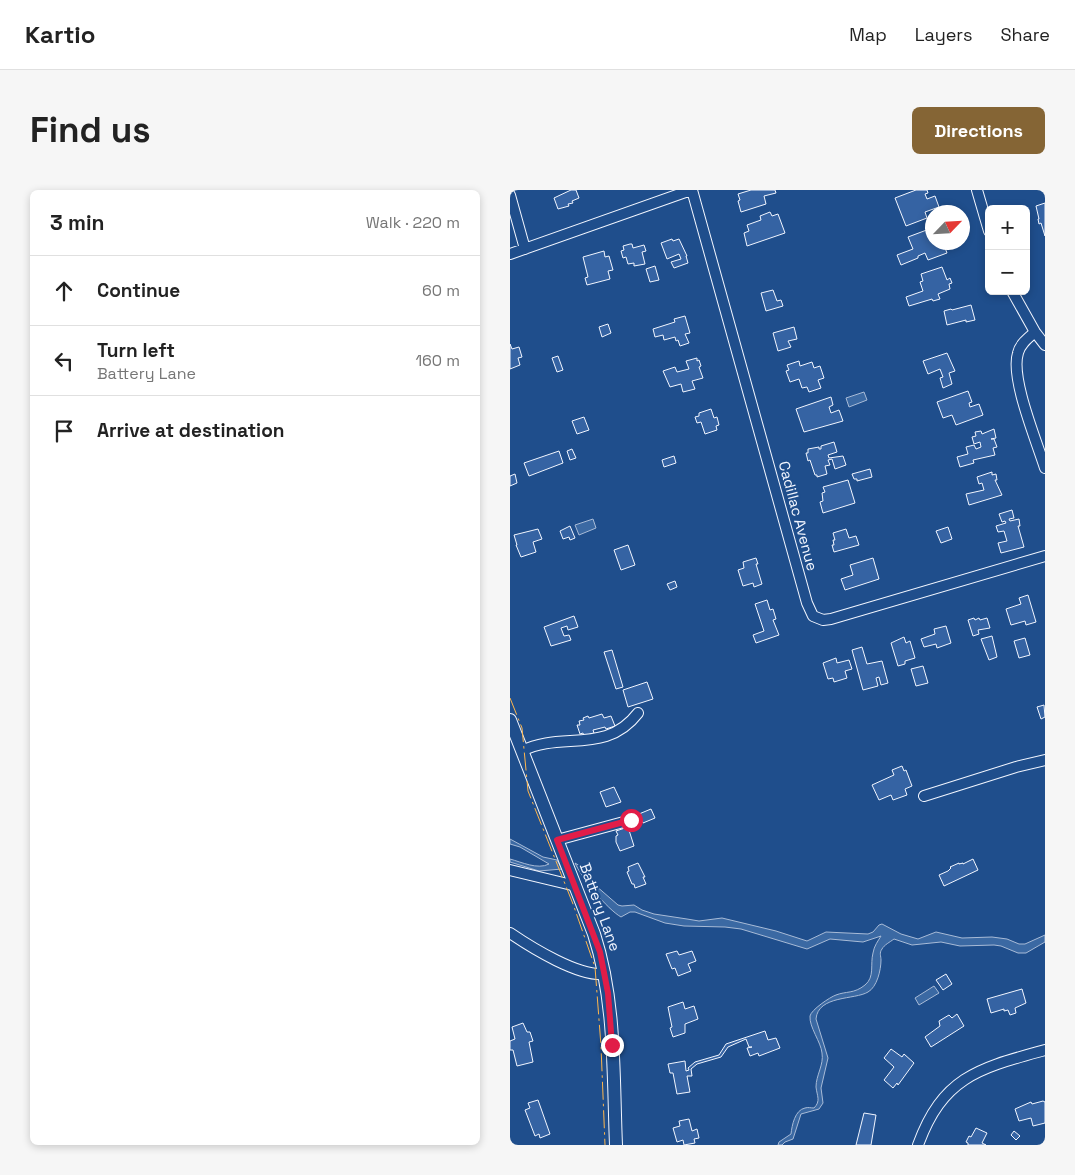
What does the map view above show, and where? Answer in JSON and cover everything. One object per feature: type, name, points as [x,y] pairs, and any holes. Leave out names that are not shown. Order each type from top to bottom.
[{"type":"main road","name":"Battery Lane","points":[[510,720],[576,886],[596,940],[606,974],[610,1007],[616,1145]]},
{"type":"street","points":[[510,254],[692,190]]},
{"type":"street","name":"Cadillac Avenue","points":[[692,190],[807,603],[813,616],[817,619],[831,619],[1045,556]]},
{"type":"street","points":[[977,190],[985,217]]},
{"type":"street","points":[[510,195],[525,249]]},
{"type":"street","points":[[1014,295],[1035,332],[1045,345]]},
{"type":"street","points":[[1035,332],[1020,347],[1017,356],[1017,368],[1022,396],[1045,468]]},
{"type":"street","points":[[522,751],[533,746],[556,742],[586,742],[612,734],[630,724],[638,713]]},
{"type":"street","points":[[924,796],[1016,767],[1045,760]]},
{"type":"street","points":[[557,840],[631,820]]},
{"type":"street","points":[[510,870],[576,886]]},
{"type":"street","points":[[510,933],[533,948],[577,969],[590,974],[606,974]]},
{"type":"street","points":[[918,1145],[927,1124],[942,1100],[966,1078],[988,1067],[1045,1050]]},
{"type":"water","points":[[864,392],[867,400],[849,407],[846,398]]},
{"type":"water","points":[[593,519],[596,528],[579,535],[575,525]]},
{"type":"water","points":[[510,839],[543,857],[557,860],[562,869],[539,871],[510,862],[510,859],[535,866],[549,864],[520,847],[510,844]]},
{"type":"water","points":[[575,863],[583,868],[595,885],[618,905],[634,905],[654,914],[699,921],[722,918],[776,931],[807,941],[826,932],[868,934],[882,924],[901,934],[918,939],[936,932],[962,938],[992,937],[1007,939],[1019,944],[1025,944],[1045,935],[1045,942],[1026,953],[1018,953],[994,945],[960,946],[941,942],[912,945],[894,939],[887,944],[881,952],[879,973],[871,990],[830,1002],[818,1011],[816,1019],[828,1058],[821,1088],[823,1103],[819,1109],[801,1114],[793,1139],[778,1145],[779,1142],[791,1134],[796,1115],[802,1109],[814,1108],[817,1103],[816,1083],[822,1057],[821,1049],[811,1025],[811,1013],[833,996],[857,990],[868,982],[871,974],[872,957],[881,936],[863,942],[830,939],[807,949],[741,929],[665,923],[635,912],[630,912],[621,917],[595,892]]},
{"type":"water","points":[[934,986],[939,993],[919,1005],[915,998]]},
{"type":"building","points":[[571,190],[576,190],[579,198],[572,201],[573,203],[568,204],[569,206],[558,209],[554,198]]},
{"type":"building","points":[[751,190],[775,190],[776,193],[764,196],[766,204],[741,212],[738,194]]},
{"type":"building","points":[[916,190],[927,190],[928,193],[925,194],[927,199],[935,196],[938,205],[925,205],[925,219],[906,226],[895,198]]},
{"type":"building","points":[[1045,203],[1045,236],[1041,223],[1039,224],[1036,206]]},
{"type":"building","points":[[770,212],[772,216],[778,214],[785,233],[747,246],[744,233],[749,231],[747,225],[761,220],[760,216]]},
{"type":"building","points":[[925,231],[925,250],[946,250],[947,253],[928,260],[925,253],[901,265],[897,255],[913,249],[908,237]]},
{"type":"building","points":[[672,239],[673,241],[679,239],[687,256],[688,263],[674,268],[671,262],[681,259],[679,254],[667,259],[661,243]]},
{"type":"building","points":[[632,244],[633,248],[644,245],[646,251],[642,252],[645,264],[634,266],[634,263],[628,264],[626,257],[623,258],[621,251],[624,250],[623,246]]},
{"type":"building","points":[[604,251],[605,257],[609,256],[613,270],[608,271],[610,279],[587,285],[585,278],[588,277],[583,257]]},
{"type":"building","points":[[655,266],[659,280],[650,282],[646,269]]},
{"type":"building","points":[[942,267],[947,280],[950,278],[952,283],[949,284],[950,289],[938,294],[940,299],[933,301],[932,299],[909,306],[906,297],[923,291],[920,282],[923,281],[921,274]]},
{"type":"building","points":[[773,290],[777,301],[781,300],[783,306],[766,311],[761,293]]},
{"type":"building","points":[[971,305],[975,320],[966,322],[966,320],[947,325],[944,311]]},
{"type":"building","points":[[685,316],[690,333],[685,334],[689,343],[680,346],[675,337],[664,340],[663,335],[655,337],[653,329],[675,322],[674,319]]},
{"type":"building","points":[[608,324],[611,333],[602,337],[599,327]]},
{"type":"building","points":[[794,327],[797,339],[788,341],[791,347],[778,351],[773,333]]},
{"type":"building","points":[[510,344],[512,349],[519,347],[522,357],[518,358],[520,365],[510,369]]},
{"type":"building","points":[[947,353],[955,371],[949,373],[952,384],[943,388],[940,378],[943,377],[940,369],[928,374],[923,361]]},
{"type":"building","points":[[558,356],[563,370],[557,372],[552,358]]},
{"type":"building","points":[[697,358],[701,366],[699,367],[703,378],[692,381],[695,389],[683,392],[681,384],[670,387],[663,371],[675,367],[677,372],[689,369],[686,361]]},
{"type":"building","points":[[799,361],[800,366],[812,362],[814,368],[820,366],[824,378],[818,380],[821,388],[809,392],[807,387],[802,388],[799,379],[790,382],[786,371],[789,370],[787,365]]},
{"type":"building","points":[[968,391],[972,402],[969,403],[970,407],[979,404],[983,415],[956,425],[952,415],[943,418],[937,402]]},
{"type":"building","points":[[831,397],[833,405],[829,407],[831,413],[839,410],[843,421],[804,432],[796,409]]},
{"type":"building","points":[[711,409],[714,418],[717,417],[719,425],[716,426],[717,430],[705,434],[701,422],[697,423],[695,417],[699,416],[699,413]]},
{"type":"building","points":[[584,417],[589,430],[577,434],[572,421]]},
{"type":"building","points":[[994,429],[996,438],[991,439],[994,439],[997,447],[993,448],[995,455],[973,460],[974,463],[960,467],[957,457],[968,454],[966,447],[974,445],[976,449],[981,447],[980,442],[974,444],[972,437],[976,436],[975,432],[981,431],[982,434]]},
{"type":"building","points":[[834,442],[837,452],[828,455],[829,458],[843,456],[846,465],[835,469],[832,459],[828,460],[830,465],[825,466],[827,474],[817,477],[810,460],[808,461],[806,453],[808,453],[808,449],[819,447],[821,449],[821,446]]},
{"type":"building","points":[[572,449],[576,458],[570,460],[567,451]]},
{"type":"building","points":[[559,451],[563,463],[529,476],[524,463]]},
{"type":"building","points":[[674,456],[676,463],[664,467],[662,460]]},
{"type":"building","points":[[870,469],[872,477],[857,481],[857,479],[854,479],[852,474]]},
{"type":"building","points":[[992,472],[992,475],[996,474],[997,480],[995,480],[1002,495],[969,505],[966,494],[984,490],[982,483],[979,484],[977,477]]},
{"type":"building","points":[[515,474],[517,483],[510,486],[510,476]]},
{"type":"building","points":[[848,480],[855,503],[823,513],[820,502],[823,501],[822,493],[825,492],[823,487]]},
{"type":"building","points":[[1012,510],[1014,518],[1009,519],[1010,521],[1019,519],[1020,526],[1018,526],[1024,547],[1001,553],[998,543],[1007,541],[1004,531],[998,532],[996,526],[1006,523],[1005,521],[1002,522],[999,514]]},
{"type":"building","points":[[570,526],[575,538],[570,540],[569,537],[563,539],[560,531]]},
{"type":"building","points":[[948,527],[952,539],[941,543],[936,531]]},
{"type":"building","points":[[538,529],[542,539],[533,542],[536,552],[521,557],[514,535]]},
{"type":"building","points":[[846,529],[849,538],[856,536],[859,545],[834,552],[832,545],[834,545],[833,540],[835,540],[833,533]]},
{"type":"building","points":[[628,545],[635,565],[621,570],[614,550]]},
{"type":"building","points":[[756,558],[762,584],[754,587],[753,583],[743,586],[738,570],[744,568],[743,562]]},
{"type":"building","points":[[873,558],[879,579],[845,590],[841,579],[853,575],[850,565]]},
{"type":"building","points":[[675,581],[677,587],[670,590],[667,584]]},
{"type":"building","points":[[1028,595],[1036,622],[1026,625],[1025,621],[1011,625],[1006,609],[1021,604],[1019,598]]},
{"type":"building","points":[[767,600],[770,610],[773,609],[776,619],[773,620],[779,635],[756,643],[753,635],[764,631],[755,604]]},
{"type":"building","points":[[574,616],[578,627],[568,630],[567,626],[561,628],[564,636],[569,635],[571,640],[551,646],[544,627]]},
{"type":"building","points":[[974,618],[975,620],[979,618],[980,620],[987,618],[990,628],[978,630],[979,634],[973,636],[968,620]]},
{"type":"building","points":[[946,626],[951,643],[937,648],[936,644],[924,647],[921,639],[935,634],[934,629]]},
{"type":"building","points":[[992,636],[997,657],[989,660],[981,639]]},
{"type":"building","points":[[904,637],[906,643],[910,641],[915,658],[905,661],[905,664],[898,666],[891,643]]},
{"type":"building","points":[[1025,638],[1030,655],[1019,658],[1014,641]]},
{"type":"building","points":[[862,647],[867,664],[882,661],[888,683],[881,685],[879,677],[876,678],[878,686],[863,690],[852,650]]},
{"type":"building","points":[[612,650],[623,687],[616,689],[604,652]]},
{"type":"building","points":[[836,658],[837,663],[849,660],[852,669],[845,671],[847,678],[834,682],[833,678],[828,679],[823,663]]},
{"type":"building","points":[[923,666],[928,683],[916,686],[911,669]]},
{"type":"building","points":[[647,682],[653,699],[628,707],[623,690]]},
{"type":"building","points":[[1044,705],[1045,717],[1041,719],[1037,707]]},
{"type":"building","points":[[602,714],[604,718],[611,716],[615,726],[593,730],[594,733],[584,736],[583,733],[580,734],[577,725],[580,725],[579,721],[584,720],[583,718],[588,716],[589,718]]},
{"type":"building","points":[[902,766],[904,771],[906,770],[912,786],[905,789],[907,795],[893,800],[891,795],[879,800],[872,785],[894,775],[892,770]]},
{"type":"building","points":[[614,787],[621,802],[606,807],[600,792]]},
{"type":"building","points":[[651,809],[655,818],[643,823],[639,814]]},
{"type":"building","points":[[628,827],[634,846],[620,851],[616,842],[616,836],[618,835],[616,831]]},
{"type":"building","points":[[973,859],[978,870],[944,886],[939,875],[948,871],[950,867]]},
{"type":"building","points":[[638,863],[645,877],[643,877],[646,884],[635,888],[627,872],[629,871],[628,867]]},
{"type":"building","points":[[677,951],[679,955],[692,951],[696,961],[688,964],[691,971],[678,976],[675,968],[672,969],[666,954]]},
{"type":"building","points":[[946,974],[952,984],[943,990],[936,980]]},
{"type":"building","points":[[1022,989],[1026,1003],[1015,1008],[1016,1013],[1010,1015],[1008,1010],[1004,1011],[1004,1009],[991,1013],[987,999]]},
{"type":"building","points":[[683,1002],[685,1009],[694,1006],[698,1019],[685,1024],[685,1033],[673,1037],[668,1007]]},
{"type":"building","points":[[957,1014],[964,1026],[931,1047],[925,1037],[940,1026],[939,1021],[949,1015],[952,1018]]},
{"type":"building","points":[[523,1023],[527,1032],[530,1032],[533,1041],[529,1042],[533,1062],[517,1066],[513,1050],[510,1050],[510,1041],[515,1039],[512,1027]]},
{"type":"building","points":[[765,1031],[768,1040],[776,1038],[780,1048],[759,1056],[758,1053],[750,1056],[747,1048],[752,1047],[749,1047],[746,1039],[728,1047],[721,1057],[697,1064],[691,1069],[692,1076],[687,1076],[690,1092],[677,1094],[673,1073],[670,1073],[668,1064],[685,1061],[686,1071],[689,1070],[688,1068],[695,1062],[719,1055],[726,1044]]},
{"type":"building","points":[[891,1049],[902,1057],[904,1054],[914,1063],[898,1085],[897,1083],[893,1088],[884,1080],[894,1067],[884,1058]]},
{"type":"building","points":[[538,1100],[550,1134],[540,1138],[539,1134],[535,1136],[525,1110],[530,1108],[528,1103]]},
{"type":"building","points":[[1031,1102],[1032,1104],[1045,1102],[1045,1123],[1033,1126],[1031,1118],[1019,1121],[1015,1109]]},
{"type":"building","points":[[864,1113],[876,1115],[871,1145],[856,1145]]},
{"type":"building","points":[[689,1119],[692,1131],[697,1129],[699,1138],[694,1139],[695,1143],[684,1145],[683,1140],[677,1142],[673,1128],[680,1126],[679,1121]]},
{"type":"building","points":[[976,1128],[987,1133],[982,1143],[986,1145],[968,1145],[966,1142]]},
{"type":"building","points":[[1014,1131],[1020,1136],[1016,1140],[1011,1135]]},
{"type":"power","points":[[510,698],[522,728],[528,791],[573,904],[595,967],[601,1046],[605,1145]]},
{"type":"route","points":[[612,1045],[606,974],[594,934],[557,840],[614,823],[631,820]]}]
